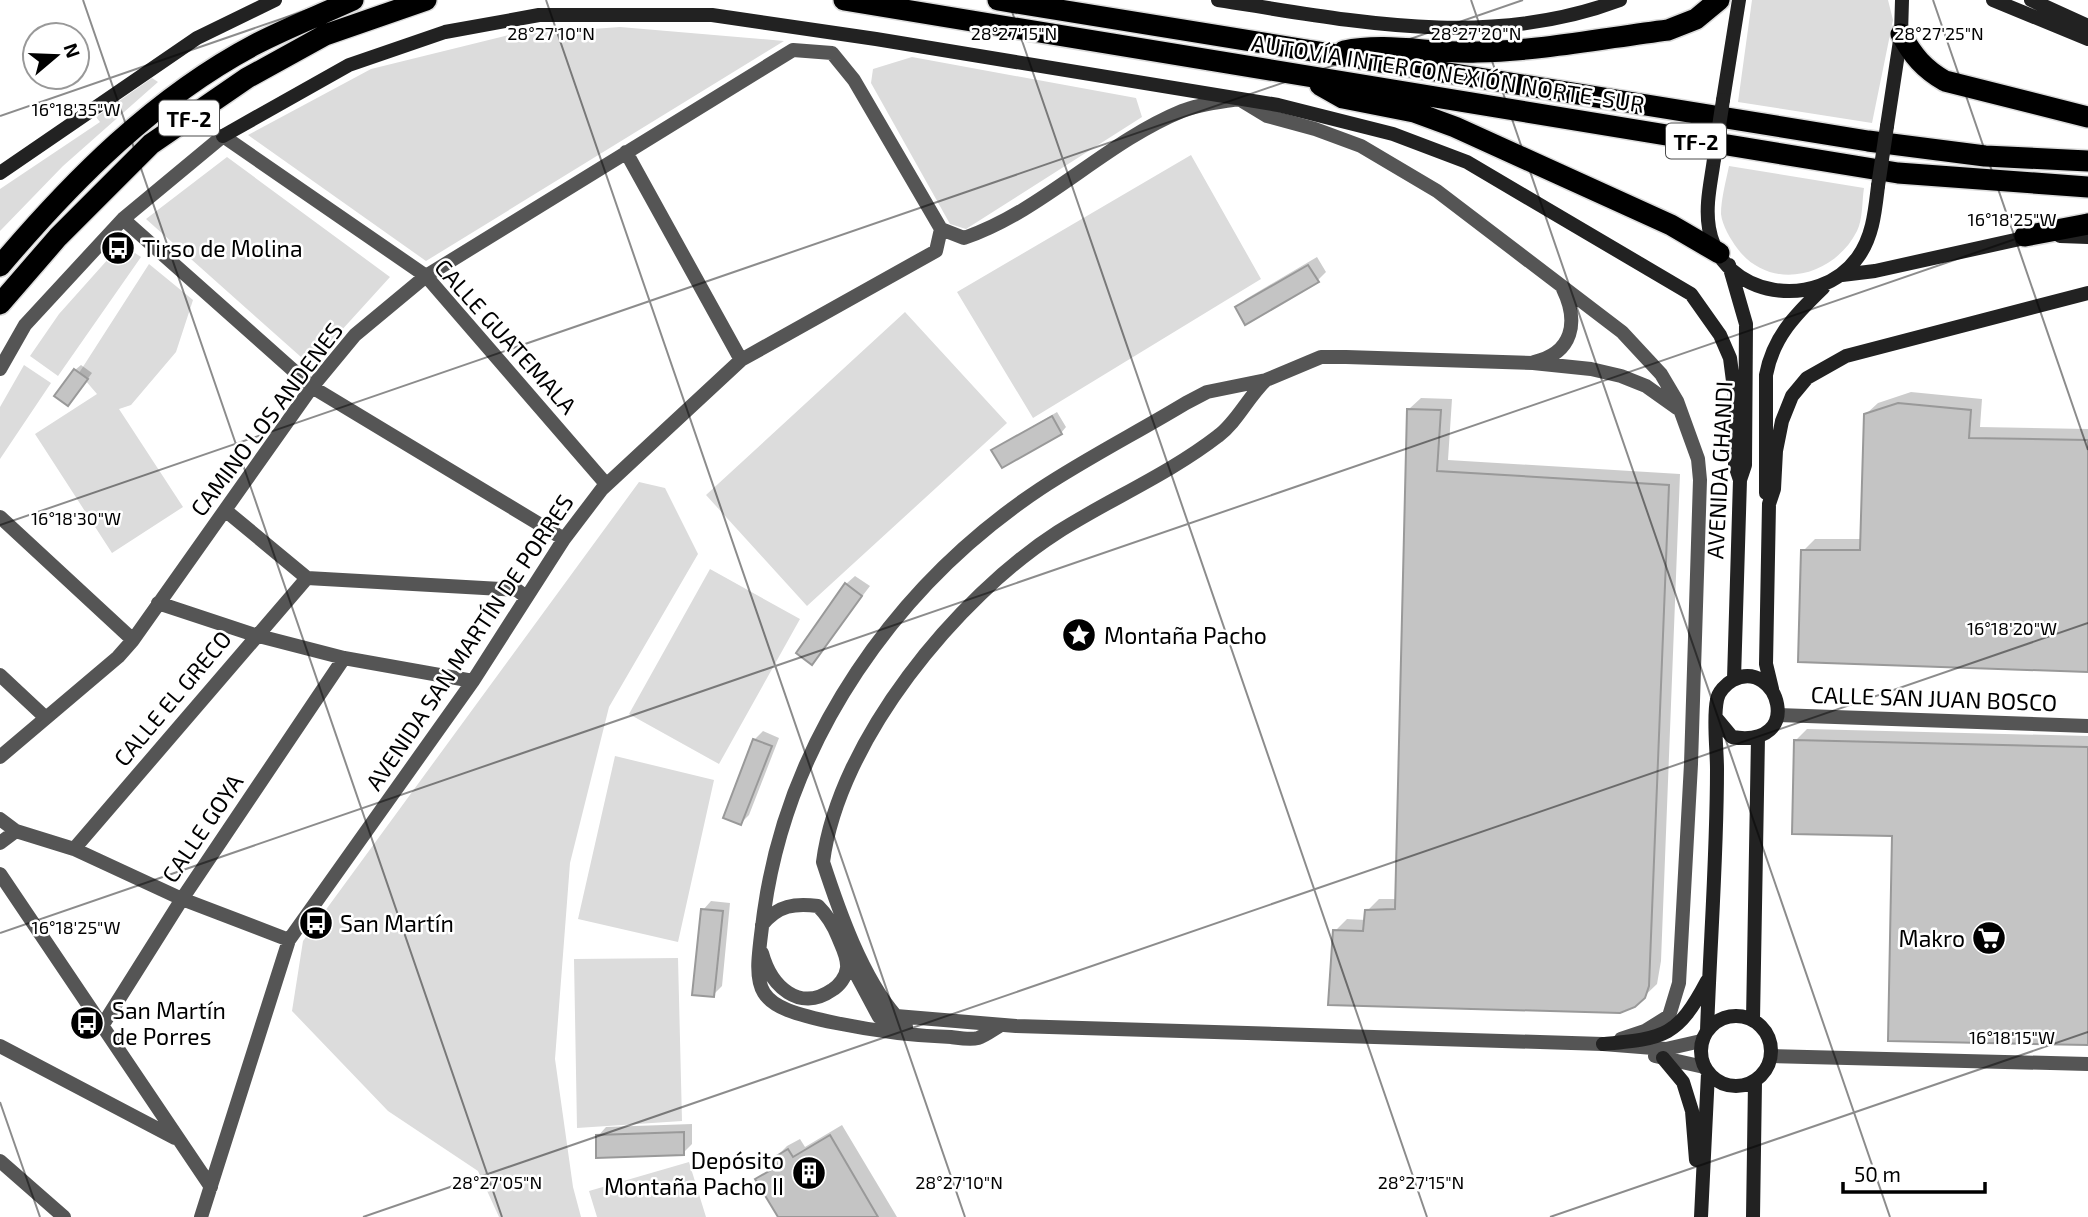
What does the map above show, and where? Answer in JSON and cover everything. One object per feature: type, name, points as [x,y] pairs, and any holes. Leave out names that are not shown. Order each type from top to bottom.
[{"type":"highway","name":"TF-2","points":[[0,266],[104,152],[181,92],[254,45],[353,0]]},
{"type":"highway","name":"TF-2","points":[[0,304],[58,237],[151,144],[247,78],[325,35],[426,0]]},
{"type":"highway","name":"AUTOVÍA INTERCONEXIÓN NORTE-SUR","points":[[844,0],[1898,173],[2088,187]]},
{"type":"highway","name":"AUTOVÍA INTERCONEXIÓN NORTE-SUR","points":[[998,0],[1868,141],[1985,156],[2088,161]]},
{"type":"highway","points":[[1332,54],[1373,45],[1426,52],[1478,52],[1668,30],[1696,19],[1719,0]]},
{"type":"highway","points":[[1901,34],[1914,57],[1929,72],[1945,81],[2088,117]]},
{"type":"highway","points":[[1306,77],[1343,98],[1414,112],[1455,127],[1671,225],[1724,259]]},
{"type":"highway","points":[[2025,236],[2088,224]]},
{"type":"street","points":[[0,173],[197,38],[275,0]]},
{"type":"street","points":[[1218,0],[1393,27],[1454,30],[1516,26],[1573,15],[1620,0]]},
{"type":"street","name":"AVENIDA GHANDI","points":[[1734,680],[1740,480],[1745,465],[1748,352],[1746,324],[1724,259],[1709,231],[1707,210],[1739,0]]},
{"type":"street","points":[[1724,259],[1748,281],[1767,290],[1788,292],[1825,286],[1842,275],[1858,257],[1869,239],[1901,34],[1902,0]]},
{"type":"street","points":[[1993,0],[2088,38]]},
{"type":"street","points":[[2031,0],[2088,26]]},
{"type":"street","points":[[0,369],[25,325],[123,219],[223,136],[349,65],[446,32],[540,15],[712,15],[1278,105],[1392,134],[1467,162],[1691,294],[1720,335],[1730,358],[1737,404],[1735,465],[1740,480]]},
{"type":"street","name":"CAMINO LOS ANDENES","points":[[0,757],[118,657],[133,640],[312,387],[355,335],[426,276],[793,50],[832,53],[854,80],[941,229]]},
{"type":"street","points":[[941,229],[964,238],[989,229],[1118,146],[1182,111],[1239,99],[1267,117],[1337,136],[1391,163],[1437,191],[1560,283],[1641,351],[1661,374],[1681,411],[1698,459],[1700,480],[1691,764],[1679,983],[1675,1004],[1669,1016],[1660,1023],[1604,1044]]},
{"type":"street","name":"CALLE GUATEMALA","points":[[223,136],[426,276],[606,484]]},
{"type":"street","points":[[626,152],[741,359]]},
{"type":"street","points":[[123,219],[312,387],[564,539]]},
{"type":"street","name":"AVENIDA SAN MARTÍN DE PORRES","points":[[201,1217],[289,940],[474,681],[564,539],[606,484],[741,359],[936,251],[941,229]]},
{"type":"street","points":[[1842,275],[1875,271],[2025,236],[2088,237]]},
{"type":"street","points":[[1533,363],[1550,359],[1573,329],[1572,308],[1560,283]]},
{"type":"street","name":"AVENIDA GHANDI","points":[[1769,504],[1765,489],[1766,375],[1769,356],[1786,327],[1825,286]]},
{"type":"street","points":[[1717,719],[1732,737],[1751,740],[1767,733],[1778,715],[1778,701],[1772,690],[1766,664],[1769,504],[1782,421],[1792,396],[1807,378],[1846,356],[2088,293]]},
{"type":"street","points":[[1002,1025],[976,1039],[914,1037],[784,1011],[770,1003],[758,981],[762,925],[771,868],[793,795],[811,752],[864,659],[922,589],[993,524],[1041,489],[1207,391],[1266,380],[1321,357],[1533,363],[1621,376],[1646,386],[1681,411]]},
{"type":"street","points":[[1266,380],[1220,435],[1058,532],[1023,557],[941,635],[905,680],[850,775],[825,843],[823,862],[871,981],[896,1016],[1002,1025],[1604,1044],[1666,1049],[1704,1036],[1723,1018],[1743,1016],[1753,1020],[1768,1035],[1771,1056],[1766,1070],[1755,1082],[1734,1087],[1724,1085],[1706,1070],[1604,1044]]},
{"type":"street","points":[[225,510],[307,578],[517,590],[526,597]]},
{"type":"street","points":[[0,517],[133,640]]},
{"type":"street","name":"CALLE EL GRECO","points":[[74,849],[255,635],[307,578]]},
{"type":"street","points":[[158,604],[255,635],[344,658],[474,681]]},
{"type":"street","name":"CALLE GOYA","points":[[102,1026],[183,898],[344,658]]},
{"type":"street","points":[[0,676],[46,718]]},
{"type":"street","points":[[1701,1217],[1706,1070],[1704,1036],[1709,977],[1717,700],[1723,688],[1734,680],[1748,677],[1758,679],[1772,690]]},
{"type":"street","name":"CALLE SAN JUAN BOSCO","points":[[1778,715],[2088,726]]},
{"type":"street","points":[[1753,1020],[1758,737]]},
{"type":"street","points":[[0,819],[16,831],[74,849],[183,898],[289,940]]},
{"type":"street","points":[[0,843],[16,831]]},
{"type":"street","points":[[0,866],[102,1026],[211,1187]]},
{"type":"street","points":[[0,874],[30,916]]},
{"type":"street","points":[[0,888],[30,916]]},
{"type":"street","points":[[762,925],[771,914],[785,906],[818,906],[829,917],[845,954],[879,1017],[897,1026],[932,1029],[962,1028],[977,1023]]},
{"type":"street","points":[[760,945],[774,981],[786,993],[802,1000],[819,998],[835,988],[847,970],[845,954]]},
{"type":"street","points":[[1604,1044],[1669,1032],[1691,1010],[1709,977]]},
{"type":"street","points":[[0,1046],[176,1138]]},
{"type":"street","points":[[1771,1056],[2088,1064]]},
{"type":"street","points":[[1663,1058],[1679,1075],[1692,1111],[1694,1154],[1702,1184]]},
{"type":"street","points":[[1753,1217],[1755,1082]]},
{"type":"street","points":[[0,1161],[64,1217]]},
{"type":"shaded area","points":[[1752,0],[1888,0],[1893,20],[1872,123],[1738,102]]},
{"type":"shaded area","points":[[620,27],[784,41],[426,261],[248,135],[371,69],[509,35]]},
{"type":"shaded area","points":[[912,57],[1136,98],[1142,117],[966,229],[950,224],[871,83],[873,69]]},
{"type":"shaded area","points":[[152,78],[158,82],[63,166],[0,231],[0,189],[100,122],[96,117]]},
{"type":"shaded area","points":[[1191,155],[1261,279],[1033,418],[957,292]]},
{"type":"shaded area","points":[[227,157],[390,277],[310,365],[146,219]]},
{"type":"shaded area","points":[[1729,166],[1864,188],[1857,231],[1847,247],[1818,268],[1801,274],[1783,275],[1766,271],[1751,262],[1737,248],[1723,223],[1722,202]]},
{"type":"shaded area","points":[[126,247],[141,257],[58,376],[30,356],[59,314],[118,248]]},
{"type":"shaded area","points":[[149,264],[193,300],[176,352],[131,405],[119,409],[183,507],[112,553],[35,434],[97,394],[79,373]]},
{"type":"shaded area","points":[[905,312],[1007,423],[807,606],[706,495]]},
{"type":"shaded area","points":[[24,365],[51,383],[0,459],[0,407]]},
{"type":"shaded area","points":[[639,482],[665,488],[698,554],[609,707],[570,863],[555,1059],[573,1187],[581,1217],[499,1217],[478,1171],[388,1111],[292,1011],[303,941]]},
{"type":"shaded area","points":[[710,569],[800,619],[719,764],[629,714]]},
{"type":"shaded area","points":[[615,756],[714,780],[678,942],[578,919]]},
{"type":"shaded area","points":[[678,958],[682,1121],[577,1128],[574,959]]},
{"type":"shaded area","points":[[689,1162],[706,1217],[597,1217],[589,1191]]},
{"type":"building","points":[[1308,265],[1319,282],[1245,325],[1235,307]]},
{"type":"building","points":[[74,369],[88,379],[68,406],[54,396]]},
{"type":"building","points":[[1898,403],[1971,410],[1969,438],[2088,440],[2088,672],[1798,662],[1801,550],[1860,550],[1864,414]]},
{"type":"building","points":[[1407,409],[1441,410],[1437,471],[1669,485],[1649,986],[1645,998],[1635,1007],[1620,1013],[1328,1005],[1333,930],[1363,931],[1365,910],[1395,909]]},
{"type":"building","points":[[1052,416],[1062,434],[1002,468],[991,450]]},
{"type":"building","points":[[845,583],[862,596],[812,665],[796,653]]},
{"type":"building","points":[[753,739],[772,746],[741,825],[723,818]]},
{"type":"building","name":"Makro","points":[[1794,740],[2088,747],[2088,1045],[1888,1041],[1892,836],[1792,834]]},
{"type":"building","points":[[701,909],[723,911],[714,997],[692,995]]},
{"type":"building","points":[[684,1132],[684,1155],[596,1158],[596,1135]]},
{"type":"building","name":"Depósito Montaña Pacho II","points":[[830,1135],[878,1217],[778,1217],[755,1179],[778,1166],[773,1158],[788,1149],[793,1157]]},
{"type":"place","name":"Tirso de Molina","points":[[118,248]]},
{"type":"place","name":"Montaña Pacho","points":[[1079,635]]},
{"type":"place","name":"San Martín","points":[[316,923]]},
{"type":"place","name":"Makro","points":[[1989,938]]},
{"type":"place","name":"San Martín de Porres","points":[[87,1023]]},
{"type":"place","name":"Depósito Montaña Pacho II","points":[[809,1173]]}]
